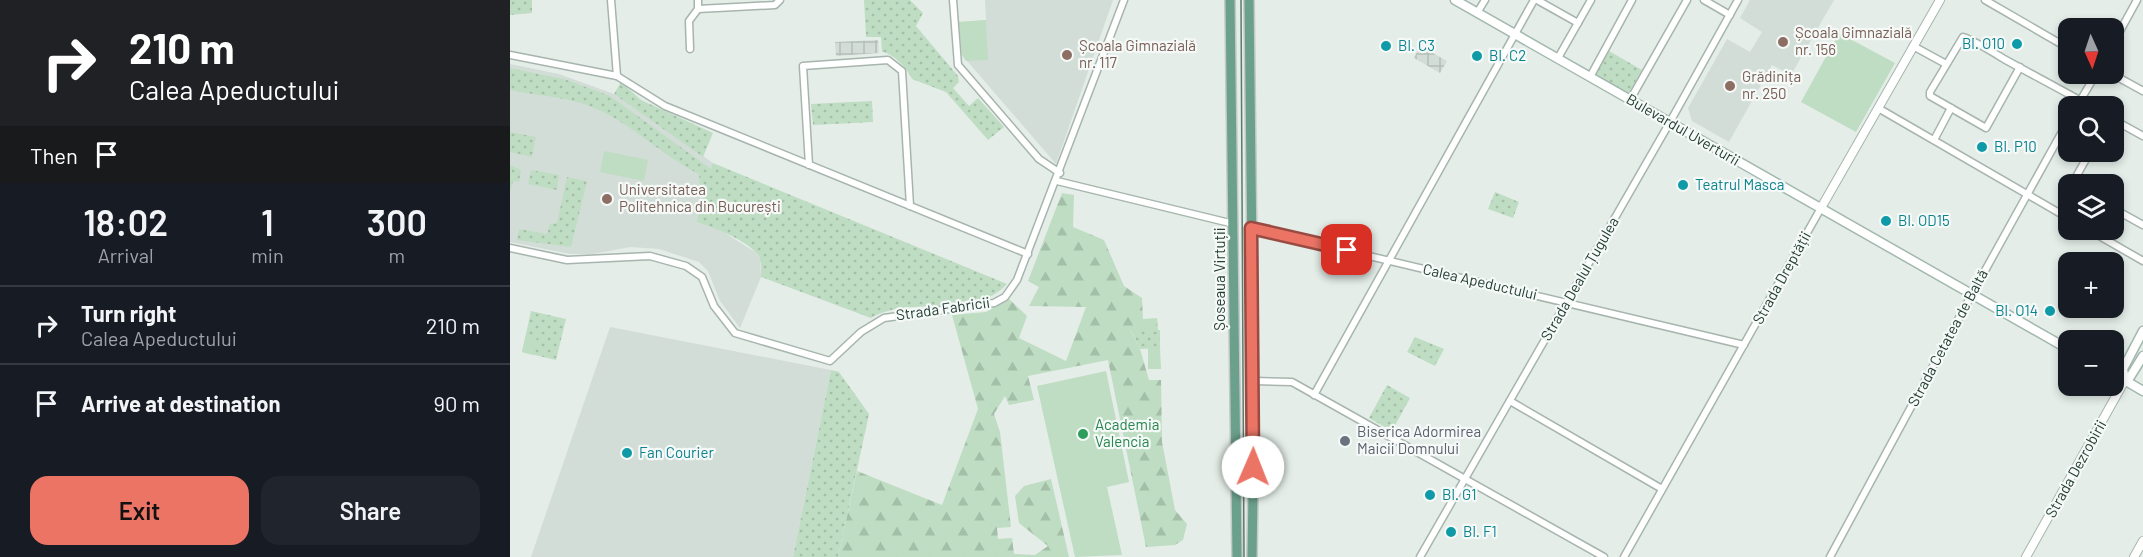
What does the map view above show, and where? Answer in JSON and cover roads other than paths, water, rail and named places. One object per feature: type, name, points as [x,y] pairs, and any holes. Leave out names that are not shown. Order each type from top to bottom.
[{"type":"main road","name":"Șoseaua Virtuții","points":[[1230,0],[1235,224],[1237,557]]},
{"type":"main road","name":"Șoseaua Virtuții","points":[[1249,0],[1253,381],[1252,557]]},
{"type":"main road","name":"Bulevardul Uverturii","points":[[1455,0],[2058,343]]},
{"type":"main road","name":"Strada Dezrobirii","points":[[2124,367],[2143,331]]},
{"type":"main road","name":"Strada Dezrobirii","points":[[2124,380],[2135,370],[2143,356]]},
{"type":"main road","points":[[2124,380],[2143,391]]},
{"type":"street","points":[[611,0],[617,76]]},
{"type":"street","points":[[690,49],[689,21],[698,9],[698,0]]},
{"type":"street","points":[[698,9],[775,5],[780,0]]},
{"type":"street","points":[[953,0],[958,65],[1039,159],[1060,173]]},
{"type":"street","name":"Strada Fabricii","points":[[510,248],[567,260],[650,256],[686,266],[702,277],[714,306],[738,334],[830,361],[861,332],[884,318],[981,306],[1000,300],[1015,286],[1057,181],[1124,0]]},
{"type":"street","points":[[1477,13],[1485,0]]},
{"type":"street","points":[[1314,395],[1535,0],[1578,22]]},
{"type":"street","points":[[1558,58],[1591,0]]},
{"type":"street","points":[[1590,77],[1632,0]]},
{"type":"street","points":[[1630,100],[1687,0]]},
{"type":"street","points":[[1704,0],[1730,15]]},
{"type":"street","name":"Strada Dealul Țugulea","points":[[1420,557],[1738,0]]},
{"type":"street","name":"Strada Dreptății","points":[[1624,557],[1940,0]]},
{"type":"street","points":[[1985,0],[2058,42]]},
{"type":"street","points":[[2124,23],[2136,1],[2143,7]]},
{"type":"street","points":[[2020,67],[1986,128],[1929,94],[1963,37],[2020,67],[2065,96]]},
{"type":"street","points":[[1913,46],[1946,64]]},
{"type":"street","points":[[510,56],[617,76],[645,96],[665,106],[1028,254]]},
{"type":"street","points":[[809,165],[803,66],[888,60],[902,71],[910,206]]},
{"type":"street","points":[[2124,81],[2143,91]]},
{"type":"street","points":[[1878,108],[2058,212]]},
{"type":"street","points":[[1934,140],[1951,108]]},
{"type":"street","points":[[2124,126],[2143,136]]},
{"type":"street","name":"Strada Cetatea de Baltă","points":[[1830,557],[2058,139]]},
{"type":"street","points":[[1057,181],[1235,224]]},
{"type":"street","points":[[2124,215],[2143,225]]},
{"type":"street","name":"Calea Apeductului","points":[[1251,228],[1744,345]]},
{"type":"street","points":[[2106,240],[2143,261]]},
{"type":"street","points":[[1253,381],[1289,381],[1604,557]]},
{"type":"street","name":"Strada Dezrobirii","points":[[2026,557],[2115,396]]},
{"type":"street","points":[[1509,401],[1662,489]]},
{"type":"street","points":[[2134,557],[2143,541]]},
{"type":"tram line","points":[[1241,0],[1244,557]]},
{"type":"place","name":"Școala Gimnazială nr. 156","points":[[1783,42]]},
{"type":"place","name":"Bl. O10","points":[[2017,44]]},
{"type":"place","name":"Bl. C3","points":[[1386,46]]},
{"type":"place","name":"Școala Gimnazială nr. 117","points":[[1067,55]]},
{"type":"place","name":"Bl. C2","points":[[1477,56]]},
{"type":"place","name":"Grădinița nr. 250","points":[[1730,86]]},
{"type":"place","name":"Bl. P10","points":[[1982,147]]},
{"type":"place","name":"Teatrul Masca","points":[[1683,185]]},
{"type":"place","name":"Universitatea Politehnica din București","points":[[607,199]]},
{"type":"place","name":"Bl. OD15","points":[[1886,221]]},
{"type":"place","name":"Bl. O14","points":[[2050,311]]},
{"type":"place","name":"Academia Valencia","points":[[1083,434]]},
{"type":"place","name":"Biserica Adormirea Maicii Domnului","points":[[1345,441]]},
{"type":"place","name":"Fan Courier","points":[[627,453]]},
{"type":"place","name":"Bl. G1","points":[[1430,495]]},
{"type":"place","name":"Bl. F1","points":[[1451,532]]}]
